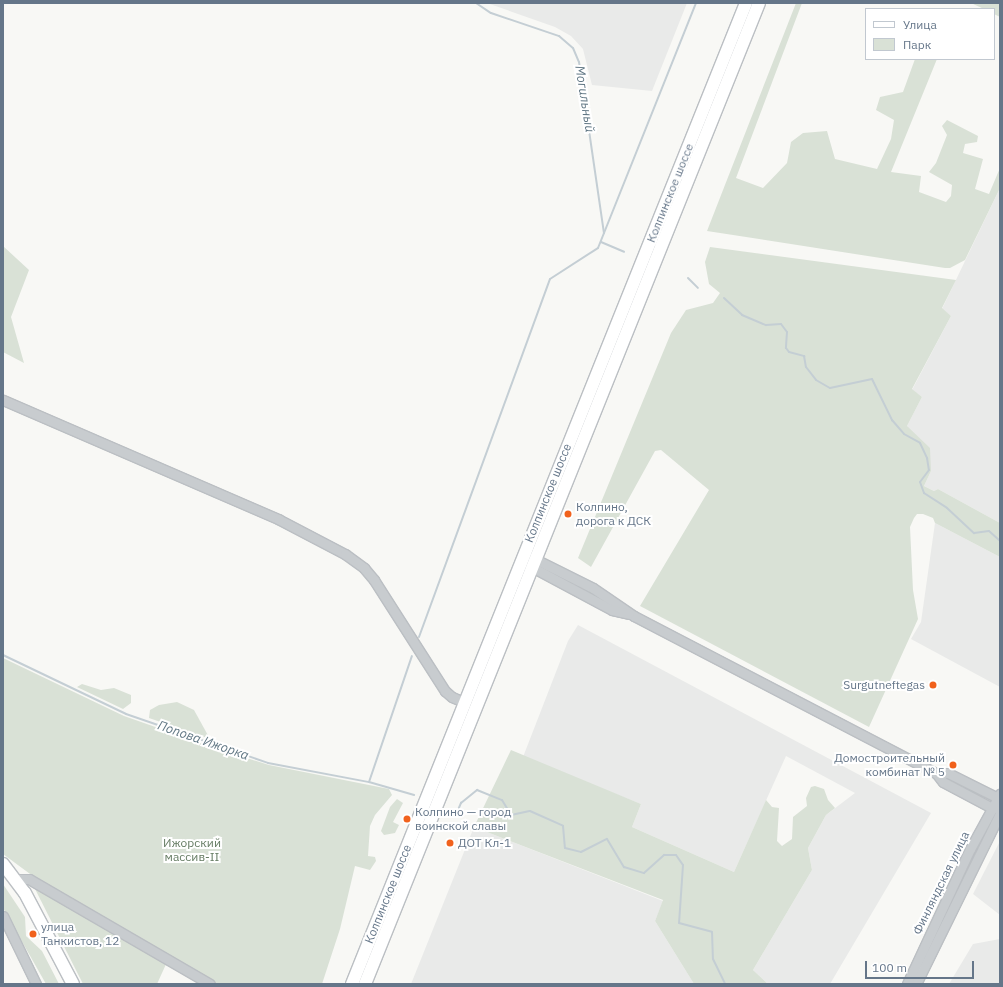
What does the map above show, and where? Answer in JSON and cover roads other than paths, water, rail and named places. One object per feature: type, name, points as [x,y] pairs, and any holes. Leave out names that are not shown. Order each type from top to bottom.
[{"type":"main road","name":"Колпинское шоссе","points":[[352,984],[522,557],[746,3]]},
{"type":"main road","name":"Колпинское шоссе","points":[[365,984],[758,3]]},
{"type":"main road","points":[[3,864],[17,879],[73,984]]},
{"type":"main road","points":[[3,874],[18,896],[65,984]]},
{"type":"street","points":[[3,400],[278,519],[345,554],[364,568],[374,580],[445,691],[464,702]]},
{"type":"street","points":[[522,557],[598,591],[634,616],[936,773],[948,773],[998,802]]},
{"type":"street","name":"Финляндская улица","points":[[907,984],[998,802]]},
{"type":"street","name":"Финляндская улица","points":[[916,984],[944,921],[1000,813]]},
{"type":"street","points":[[17,879],[29,879],[210,984]]},
{"type":"street","points":[[3,916],[36,984]]},
{"type":"waterway","name":"Могильный","points":[[476,3],[491,13],[559,36],[573,48],[579,62],[604,233]]},
{"type":"waterway","points":[[419,637],[550,279],[598,248],[696,3]]},
{"type":"waterway","points":[[601,242],[624,252]]},
{"type":"waterway","points":[[688,278],[698,288]]},
{"type":"waterway","name":"Могильный","points":[[724,298],[742,315],[766,325],[781,324],[787,332],[786,348],[789,352],[804,356],[806,367],[816,380],[830,388],[872,379],[892,420],[904,434],[920,443],[927,458],[929,470],[920,482],[924,493],[947,508],[974,533],[989,531],[1000,541]]},
{"type":"waterway","name":"Попова Ижорка","points":[[3,655],[126,714],[268,763],[369,782],[414,795]]},
{"type":"waterway","points":[[369,782],[412,656]]},
{"type":"waterway","name":"Попова Ижорка","points":[[452,811],[458,810],[461,803],[477,790],[502,800],[511,815],[530,811],[563,826],[565,848],[581,852],[607,839],[624,867],[644,873],[664,855],[676,855],[683,865],[679,923],[712,932],[713,959],[725,984]]},
{"type":"place","name":"Колпино, дорога к ДСК","points":[[568,514]]},
{"type":"place","name":"Surgutneftegas","points":[[933,685]]},
{"type":"place","name":"Домостроительный комбинат № 5","points":[[953,765]]},
{"type":"place","name":"Колпино — город воинской славы","points":[[407,819]]},
{"type":"place","name":"ДОТ Кл-1","points":[[450,843]]},
{"type":"place","name":"улица Танкистов, 12","points":[[33,934]]},
{"type":"park label","name":"Ижорский массив-II","points":[[192,850]]}]
